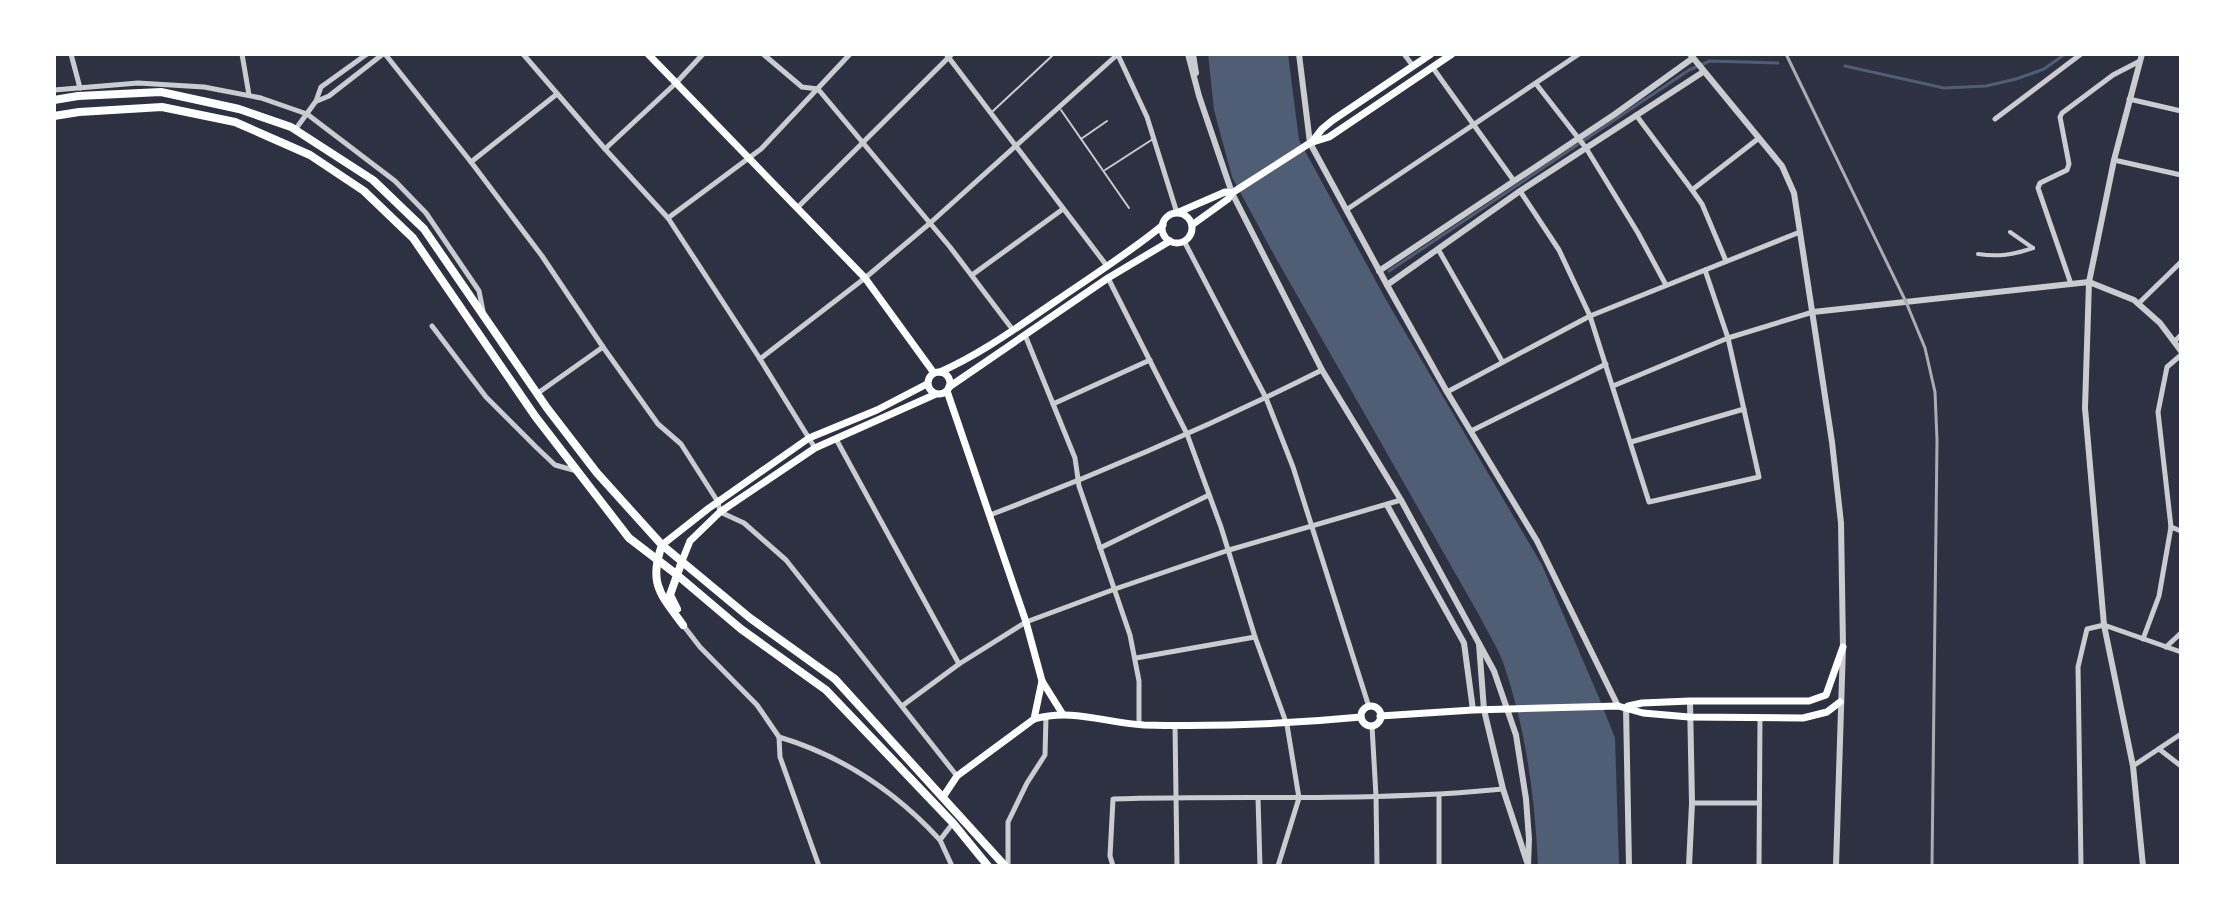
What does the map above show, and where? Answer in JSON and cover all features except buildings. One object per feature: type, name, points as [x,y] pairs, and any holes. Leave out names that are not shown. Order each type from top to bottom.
[{"type":"main road","points":[[648,54],[865,278],[937,372],[947,376],[954,413],[1026,622],[1042,681],[1062,713]]},
{"type":"main road","points":[[1308,145],[1333,120],[1431,54]]},
{"type":"main road","points":[[1192,225],[1235,191],[1308,145],[1329,137],[1452,54]]},
{"type":"main road","points":[[54,100],[161,92],[239,109],[295,130],[373,180],[424,229],[577,447],[662,545],[750,618],[835,679],[1006,866]]},
{"type":"main road","points":[[54,116],[162,107],[235,122],[310,155],[364,191],[413,238],[535,416],[629,538],[741,629],[826,690],[953,823],[988,866]]},
{"type":"main road","points":[[683,625],[657,589],[657,559],[662,545],[809,438],[877,410],[927,384],[937,372],[956,365],[1013,330],[1107,266],[1163,225],[1167,217],[1225,192],[1235,191]]},
{"type":"main road","points":[[1163,225],[1164,234],[1170,241],[1184,241],[1191,233],[1192,225],[1188,218],[1177,213]]},
{"type":"main road","points":[[683,625],[670,595],[676,574],[690,541],[720,512],[815,448],[948,389],[1108,278],[1170,241]]},
{"type":"main road","points":[[927,384],[954,413]]},
{"type":"main road","points":[[1380,716],[1690,701],[1809,701],[1826,695],[1843,647]]},
{"type":"main road","points":[[1034,719],[1042,681]]},
{"type":"main road","points":[[1619,706],[1643,713],[1689,717],[1803,718],[1827,712],[1840,702]]},
{"type":"main road","points":[[1369,707],[1375,707],[1380,716],[1372,726],[1364,723],[1361,717],[1364,709],[1369,707]]},
{"type":"main road","points":[[943,797],[957,776],[1034,719],[1046,716],[1062,713],[1139,725],[1287,725],[1361,717]]},
{"type":"street","points":[[71,54],[80,88]]},
{"type":"street","points":[[242,54],[249,95]]},
{"type":"street","points":[[295,130],[316,101],[321,87],[367,54]]},
{"type":"street","points":[[316,101],[329,96],[384,54],[542,256],[658,424],[681,444],[718,502],[720,512],[744,523],[786,560],[957,776]]},
{"type":"street","points":[[523,54],[668,218],[815,448]]},
{"type":"street","points":[[605,149],[703,54]]},
{"type":"street","points":[[763,54],[802,87],[818,89],[972,275],[1013,330]]},
{"type":"street","points":[[668,218],[761,149],[850,54]]},
{"type":"street","points":[[760,359],[929,224],[1118,54],[1147,117],[1177,213]]},
{"type":"street","points":[[1190,54],[1199,96],[1235,191],[1322,370],[1401,500],[1479,640],[1511,710],[1526,799],[1528,866]]},
{"type":"street","points":[[1299,54],[1308,145],[1447,392],[1537,541],[1619,706],[1629,866]]},
{"type":"street","points":[[1404,54],[1413,67]]},
{"type":"street","points":[[1346,210],[1579,54]]},
{"type":"street","points":[[1995,119],[2081,54]]},
{"type":"street","points":[[798,207],[949,55],[990,114],[1107,266]]},
{"type":"street","points":[[1379,271],[1579,138],[1691,56],[1782,166],[1794,193],[1832,442],[1841,523],[1843,647],[1836,866]]},
{"type":"street","points":[[2141,58],[2114,160],[2089,282],[2085,408],[2104,625],[2133,766],[2143,866]]},
{"type":"street","points":[[2071,284],[2038,188],[2040,183],[2067,170],[2069,164],[2060,117],[2062,113],[2141,58]]},
{"type":"street","points":[[1433,68],[1514,181]]},
{"type":"street","points":[[1387,285],[1520,191],[1703,72]]},
{"type":"street","points":[[54,90],[138,83],[204,87],[249,95],[307,114],[395,181],[426,213],[479,291],[484,316]]},
{"type":"street","points":[[1536,85],[1586,148],[1666,285]]},
{"type":"street","points":[[471,162],[557,94]]},
{"type":"street","points":[[2129,99],[2181,111]]},
{"type":"street","points":[[1635,115],[1702,204],[1726,261]]},
{"type":"street","points":[[1692,190],[1759,138]]},
{"type":"street","points":[[2114,160],[2181,175]]},
{"type":"street","points":[[1520,191],[1559,250],[1590,316],[1649,502],[1759,477],[1728,338],[1705,270]]},
{"type":"street","points":[[972,275],[1063,209]]},
{"type":"street","points":[[1447,392],[1590,316],[1800,232]]},
{"type":"street","points":[[1978,254],[1993,257],[2013,255],[2033,248],[2010,232]]},
{"type":"street","points":[[1184,241],[1266,398],[1293,467],[1369,707]]},
{"type":"street","points":[[1438,249],[1502,361]]},
{"type":"street","points":[[2138,304],[2181,262]]},
{"type":"street","points":[[1108,278],[1187,434],[1287,725],[1299,798],[1278,866]]},
{"type":"street","points":[[1613,386],[1728,338],[1813,312],[2089,282],[2138,304],[2160,323],[2181,353],[2167,367],[2158,412],[2171,527],[2159,596],[2143,639]]},
{"type":"street","points":[[432,326],[486,397],[555,465],[577,471]]},
{"type":"street","points":[[1025,334],[1075,458],[1078,481],[1136,658],[1139,725]]},
{"type":"street","points":[[2174,342],[2181,335]]},
{"type":"street","points":[[537,393],[603,347]]},
{"type":"street","points":[[1053,404],[1150,360]]},
{"type":"street","points":[[1471,431],[1606,364]]},
{"type":"street","points":[[989,516],[1187,434],[1322,370]]},
{"type":"street","points":[[1631,442],[1744,409]]},
{"type":"street","points":[[836,439],[959,664]]},
{"type":"street","points":[[577,447],[587,441]]},
{"type":"street","points":[[1100,548],[1209,495]]},
{"type":"street","points":[[902,706],[959,664],[1026,622],[1229,550],[1401,500]]},
{"type":"street","points":[[1387,505],[1464,643],[1473,710]]},
{"type":"street","points":[[2171,527],[2181,531]]},
{"type":"street","points":[[683,625],[700,647],[757,705],[779,737],[780,757],[819,866]]},
{"type":"street","points":[[2081,866],[2078,667],[2087,629],[2104,625],[2181,652]]},
{"type":"street","points":[[2166,647],[2181,633]]},
{"type":"street","points":[[1136,658],[1255,637]]},
{"type":"street","points":[[1479,640],[1484,710],[1503,789],[1528,866]]},
{"type":"street","points":[[1689,866],[1692,803],[1690,701]]},
{"type":"street","points":[[1006,866],[1008,822],[1045,755],[1046,716]]},
{"type":"street","points":[[1759,866],[1760,717]]},
{"type":"street","points":[[1175,725],[1177,866]]},
{"type":"street","points":[[1372,726],[1377,866]]},
{"type":"street","points":[[2133,766],[2181,734]]},
{"type":"street","points":[[779,737],[853,768],[892,794],[940,840],[952,866]]},
{"type":"street","points":[[2159,749],[2181,766]]},
{"type":"street","points":[[1113,866],[1110,856],[1113,799],[1439,795],[1503,789]]},
{"type":"street","points":[[1439,795],[1439,866]]},
{"type":"street","points":[[1258,798],[1260,866]]},
{"type":"street","points":[[1692,803],[1759,803]]},
{"type":"street","points":[[940,840],[953,823]]},
{"type":"lane","points":[[990,114],[1054,54]]},
{"type":"lane","points":[[1059,107],[1129,208]]},
{"type":"lane","points":[[1081,139],[1107,121]]},
{"type":"lane","points":[[1104,171],[1154,138]]},
{"type":"water","points":[[1208,54],[1288,54],[1299,140],[1385,298],[1542,565],[1600,700],[1615,738],[1619,866],[1538,866],[1528,764],[1502,659],[1232,177],[1214,110]]},
{"type":"waterway","points":[[1845,66],[1944,88],[1986,86],[2044,69],[2065,54]]},
{"type":"waterway","points":[[1389,271],[1689,70],[1710,61],[1778,63]]},
{"type":"railway","points":[[1786,54],[1906,302],[1925,348],[1935,392],[1932,866]]}]
